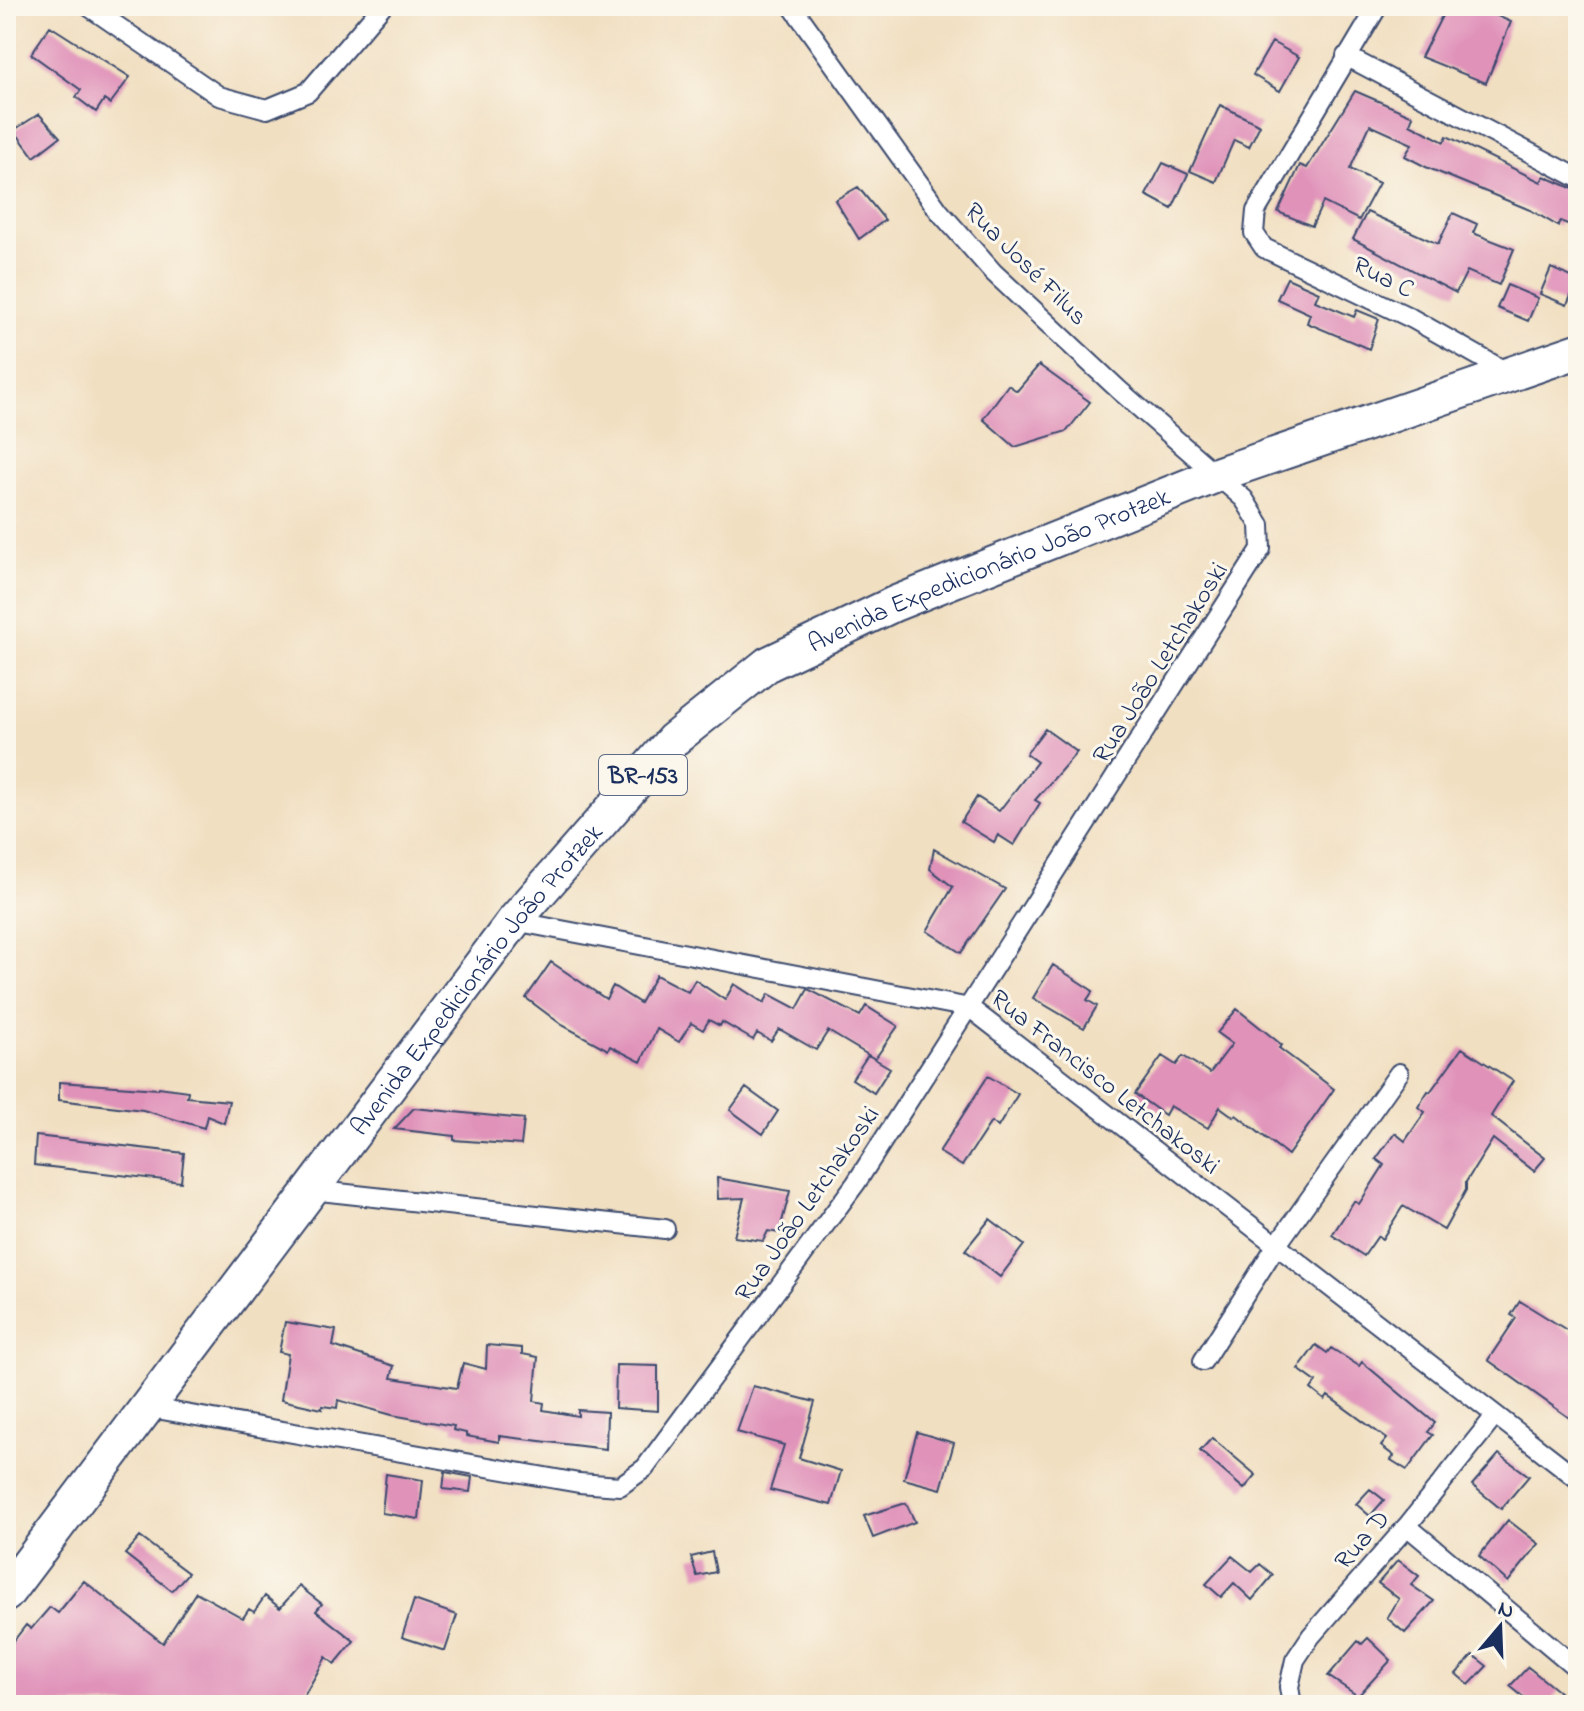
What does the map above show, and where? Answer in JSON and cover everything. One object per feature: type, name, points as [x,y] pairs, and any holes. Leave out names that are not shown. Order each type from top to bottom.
[{"type":"highway","name":"Avenida Expedicionário João Protzek","points":[[6,1594],[514,921],[673,740],[768,664],[894,604],[1219,474],[1514,376],[1578,351]]},
{"type":"street","points":[[88,6],[219,96],[267,109],[308,92],[382,6]]},
{"type":"street","name":"Rua José Filus","points":[[792,6],[939,211],[993,272],[1119,390],[1219,474],[1250,506],[1260,525]]},
{"type":"street","points":[[1378,6],[1346,56],[1578,178]]},
{"type":"street","name":"Rua C","points":[[1346,56],[1256,211],[1254,233],[1264,248],[1411,318],[1514,376]]},
{"type":"street","name":"Rua João Letchakoski","points":[[145,1407],[579,1483],[620,1486],[645,1468],[846,1196],[970,1008],[1261,549],[1260,525]]},
{"type":"street","name":"Rua Francisco Letchakoski","points":[[514,921],[970,1008],[1578,1479]]},
{"type":"street","points":[[1203,1361],[1276,1246],[1399,1073]]},
{"type":"street","points":[[311,1190],[665,1229]]},
{"type":"street","name":"Rua D","points":[[1292,1705],[1289,1687],[1295,1660],[1303,1648],[1495,1416]]},
{"type":"street","points":[[1407,1526],[1578,1669]]},
{"type":"building","points":[[1447,6],[1475,6],[1511,22],[1486,83],[1421,57]]},
{"type":"building","points":[[50,26],[130,77],[110,104],[104,100],[96,112],[76,97],[81,90],[31,54]]},
{"type":"building","points":[[1272,42],[1299,57],[1280,91],[1253,75]]},
{"type":"building","points":[[1355,91],[1413,116],[1410,124],[1444,142],[1447,136],[1541,182],[1544,176],[1578,191],[1578,228],[1560,221],[1558,226],[1530,210],[1426,167],[1405,156],[1412,144],[1370,125],[1350,169],[1379,183],[1359,220],[1323,202],[1312,226],[1278,212],[1300,165],[1307,168]]},
{"type":"building","points":[[1220,105],[1260,125],[1249,147],[1234,140],[1216,182],[1190,171]]},
{"type":"building","points":[[39,114],[60,137],[34,157],[14,130]]},
{"type":"building","points":[[1163,163],[1188,174],[1172,209],[1146,195]]},
{"type":"building","points":[[858,187],[885,220],[859,239],[835,200]]},
{"type":"building","points":[[1367,212],[1438,244],[1453,213],[1477,224],[1473,233],[1514,249],[1499,285],[1467,271],[1456,293],[1353,239]]},
{"type":"building","points":[[1551,268],[1578,280],[1567,305],[1540,294]]},
{"type":"building","points":[[1287,278],[1319,292],[1315,301],[1354,317],[1357,310],[1379,319],[1369,349],[1307,323],[1310,314],[1277,299]]},
{"type":"building","points":[[1507,285],[1538,298],[1528,321],[1497,308]]},
{"type":"building","points":[[1039,365],[1090,402],[1067,431],[1015,447],[983,419],[1008,385],[1017,391]]},
{"type":"building","points":[[1045,729],[1077,752],[1035,800],[1040,803],[1014,845],[998,835],[994,842],[961,822],[977,797],[999,811],[1037,762],[1026,754]]},
{"type":"building","points":[[934,849],[1005,889],[961,953],[927,931],[953,887],[930,869]]},
{"type":"building","points":[[551,962],[606,999],[613,986],[640,1003],[656,975],[688,992],[695,980],[725,1000],[734,984],[764,1003],[769,994],[797,1009],[808,989],[860,1016],[866,1006],[898,1026],[875,1059],[828,1031],[816,1050],[779,1029],[771,1041],[757,1033],[753,1040],[722,1022],[720,1026],[709,1020],[703,1030],[691,1023],[679,1042],[657,1029],[641,1062],[610,1046],[608,1050],[562,1025],[526,998]]},
{"type":"building","points":[[1053,965],[1093,991],[1087,1000],[1097,1006],[1084,1028],[1033,998]]},
{"type":"building","points":[[1237,1009],[1282,1045],[1279,1048],[1334,1089],[1288,1155],[1236,1115],[1234,1117],[1220,1107],[1208,1128],[1170,1106],[1165,1115],[1135,1094],[1162,1056],[1176,1065],[1183,1056],[1210,1073],[1232,1044],[1217,1033]]},
{"type":"building","points":[[1462,1048],[1513,1081],[1491,1116],[1545,1158],[1534,1171],[1493,1139],[1466,1182],[1466,1190],[1444,1230],[1403,1206],[1382,1239],[1378,1236],[1364,1256],[1332,1235],[1354,1201],[1359,1204],[1384,1165],[1376,1159],[1395,1133],[1405,1141],[1425,1112],[1418,1107]]},
{"type":"building","points":[[868,1055],[890,1068],[874,1093],[852,1079]]},
{"type":"building","points":[[988,1076],[1018,1094],[998,1127],[991,1122],[962,1166],[939,1152]]},
{"type":"building","points":[[59,1082],[159,1087],[188,1091],[187,1097],[229,1101],[224,1123],[207,1116],[204,1128],[143,1110],[59,1100]]},
{"type":"building","points":[[746,1088],[778,1111],[763,1134],[730,1110]]},
{"type":"building","points":[[414,1108],[524,1119],[521,1145],[454,1140],[454,1136],[394,1129]]},
{"type":"building","points":[[36,1136],[184,1153],[181,1182],[34,1165]]},
{"type":"building","points":[[717,1178],[790,1191],[779,1233],[768,1231],[763,1241],[734,1237],[744,1198],[718,1199]]},
{"type":"building","points":[[990,1219],[1024,1245],[1000,1277],[965,1250]]},
{"type":"building","points":[[1520,1301],[1578,1337],[1578,1424],[1488,1360],[1516,1318],[1511,1315]]},
{"type":"building","points":[[285,1322],[336,1330],[333,1346],[394,1366],[391,1378],[457,1388],[463,1363],[486,1369],[487,1345],[522,1348],[522,1354],[538,1357],[534,1401],[544,1403],[543,1410],[578,1416],[578,1410],[607,1412],[606,1449],[499,1436],[499,1442],[466,1436],[466,1433],[453,1430],[454,1426],[392,1415],[338,1400],[337,1408],[322,1406],[322,1409],[281,1400],[288,1354],[279,1352]]},
{"type":"building","points":[[1316,1345],[1327,1353],[1331,1348],[1359,1366],[1362,1362],[1435,1423],[1428,1432],[1433,1435],[1407,1470],[1391,1460],[1394,1456],[1381,1446],[1387,1439],[1328,1396],[1325,1400],[1311,1389],[1316,1382],[1298,1369]]},
{"type":"building","points":[[616,1365],[658,1366],[658,1411],[615,1408]]},
{"type":"building","points":[[753,1386],[815,1402],[799,1458],[841,1471],[831,1505],[770,1490],[784,1445],[737,1432]]},
{"type":"building","points":[[917,1432],[954,1443],[941,1489],[904,1479]]},
{"type":"building","points":[[1212,1438],[1256,1475],[1244,1489],[1200,1451]]},
{"type":"building","points":[[1499,1454],[1529,1476],[1501,1509],[1472,1485]]},
{"type":"building","points":[[445,1472],[472,1477],[470,1492],[443,1489]]},
{"type":"building","points":[[386,1474],[423,1480],[419,1519],[382,1513]]},
{"type":"building","points":[[1370,1489],[1384,1500],[1370,1516],[1356,1504]]},
{"type":"building","points":[[906,1503],[915,1522],[873,1538],[864,1516]]},
{"type":"building","points":[[1508,1520],[1539,1544],[1508,1582],[1479,1556]]},
{"type":"building","points":[[140,1537],[188,1573],[172,1591],[125,1554]]},
{"type":"building","points":[[712,1552],[716,1572],[697,1576],[691,1557]]},
{"type":"building","points":[[1232,1556],[1252,1572],[1260,1564],[1273,1575],[1252,1600],[1234,1583],[1221,1597],[1206,1584]]},
{"type":"building","points":[[1398,1560],[1419,1576],[1411,1585],[1434,1601],[1405,1633],[1387,1618],[1399,1599],[1378,1583]]},
{"type":"building","points":[[84,1581],[163,1643],[196,1592],[243,1618],[249,1609],[254,1612],[265,1596],[280,1608],[299,1586],[322,1604],[316,1611],[354,1641],[335,1664],[326,1657],[299,1705],[6,1705],[6,1651],[26,1625],[31,1629],[50,1607],[58,1613]]},
{"type":"building","points":[[414,1600],[457,1615],[445,1651],[402,1637]]},
{"type":"building","points":[[1368,1638],[1391,1660],[1358,1696],[1328,1676],[1358,1641],[1362,1644]]},
{"type":"building","points":[[1473,1655],[1487,1666],[1469,1685],[1456,1674]]},
{"type":"building","points":[[1528,1667],[1559,1692],[1547,1705],[1533,1705],[1510,1686]]}]
